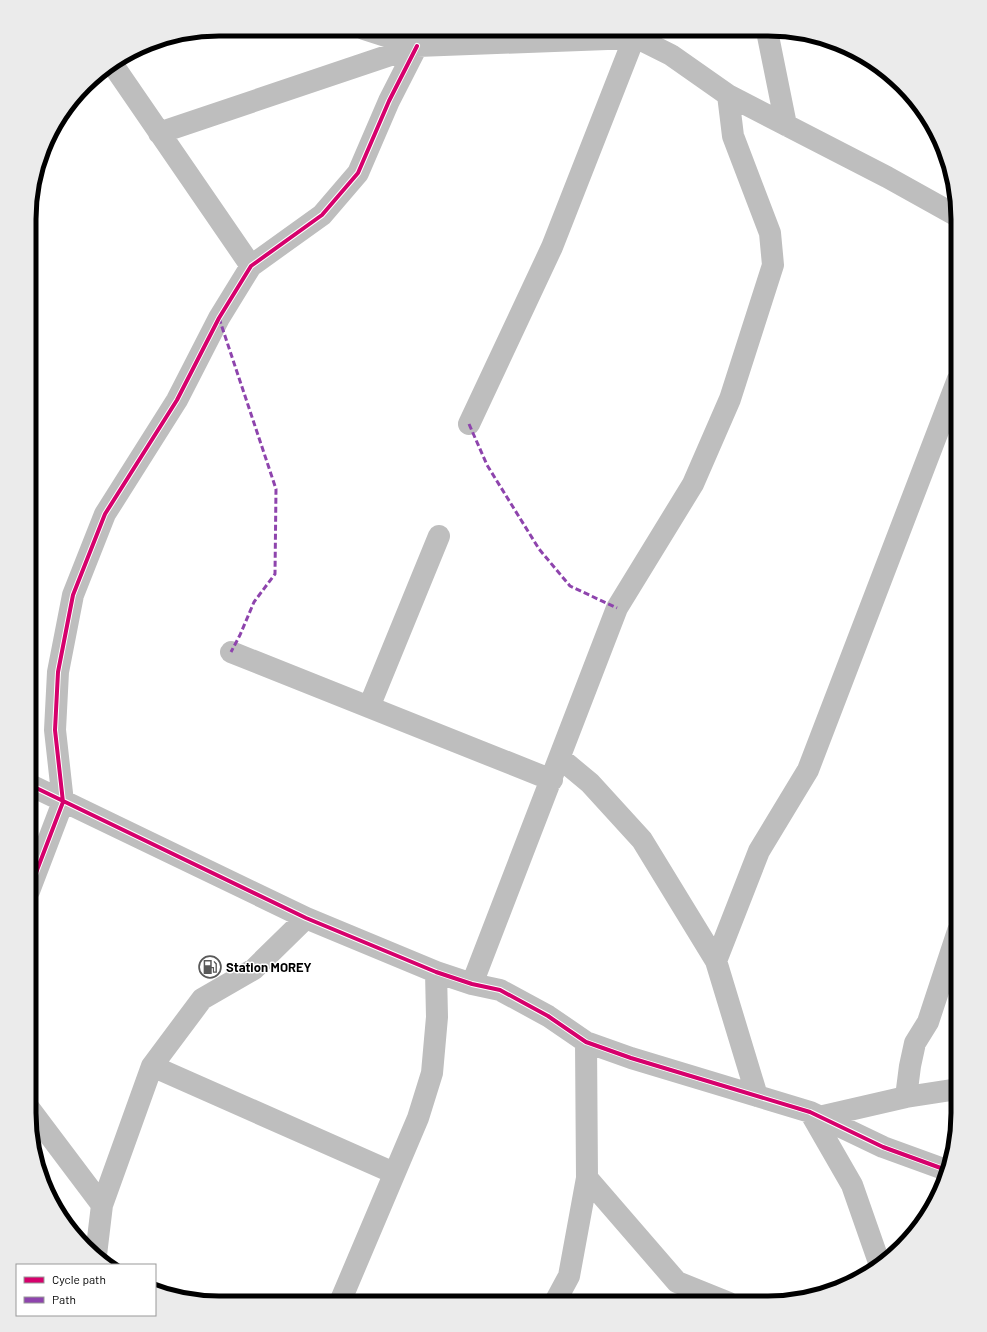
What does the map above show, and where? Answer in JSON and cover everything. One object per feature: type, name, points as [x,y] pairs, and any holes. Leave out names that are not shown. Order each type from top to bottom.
[{"type":"street","points":[[386,36],[417,46]]},
{"type":"street","points":[[159,133],[417,46],[592,36]]},
{"type":"street","points":[[469,424],[552,247],[626,36]]},
{"type":"street","points":[[631,36],[671,55],[728,95],[887,177],[951,213]]},
{"type":"street","points":[[768,36],[786,125]]},
{"type":"street","points":[[36,873],[63,802],[55,730],[58,672],[73,595],[105,514],[177,400],[219,318],[250,266],[322,215],[358,173],[389,101],[417,46]]},
{"type":"street","points":[[115,68],[250,266]]},
{"type":"street","points":[[472,984],[552,780],[617,608],[693,484],[730,399],[773,265],[770,233],[733,136],[728,95]]},
{"type":"street","points":[[716,961],[759,851],[808,770],[951,397]]},
{"type":"street","points":[[369,707],[439,536]]},
{"type":"street","points":[[232,652],[552,780]]},
{"type":"street","points":[[560,758],[590,783],[642,840],[716,961],[757,1096]]},
{"type":"street","points":[[36,788],[306,918],[436,972],[472,984],[500,990],[548,1016],[586,1042],[631,1058],[815,1115],[883,1147],[942,1169]]},
{"type":"street","points":[[97,1250],[102,1205],[152,1066],[202,999],[254,969],[306,918]]},
{"type":"street","points":[[906,1097],[910,1066],[916,1043],[928,1022],[951,951]]},
{"type":"street","points":[[343,1296],[418,1118],[432,1073],[437,1017],[436,972]]},
{"type":"street","points":[[558,1296],[569,1276],[587,1178],[586,1042]]},
{"type":"street","points":[[152,1066],[394,1173]]},
{"type":"street","points":[[815,1115],[906,1097],[951,1090]]},
{"type":"street","points":[[815,1115],[852,1185],[878,1259]]},
{"type":"street","points":[[36,1117],[102,1205]]},
{"type":"street","points":[[587,1178],[677,1282],[712,1296]]},
{"type":"street","points":[[569,1276],[572,1296]]},
{"type":"marked path","points":[[219,318],[276,489],[275,574],[254,602],[231,652]]},
{"type":"marked path","points":[[469,424],[487,465],[539,549],[570,586],[617,608]]},
{"type":"cycle path","points":[[36,873],[63,802],[55,730],[58,672],[73,595],[105,514],[177,400],[219,318],[251,266],[322,215],[358,173],[389,101],[417,46]]},
{"type":"cycle path","points":[[36,788],[306,918],[436,972],[472,984],[500,990],[548,1016],[586,1042],[631,1058],[810,1112],[883,1147],[942,1169]]},
{"type":"place","name":"Station MOREY","points":[[210,967]]}]
